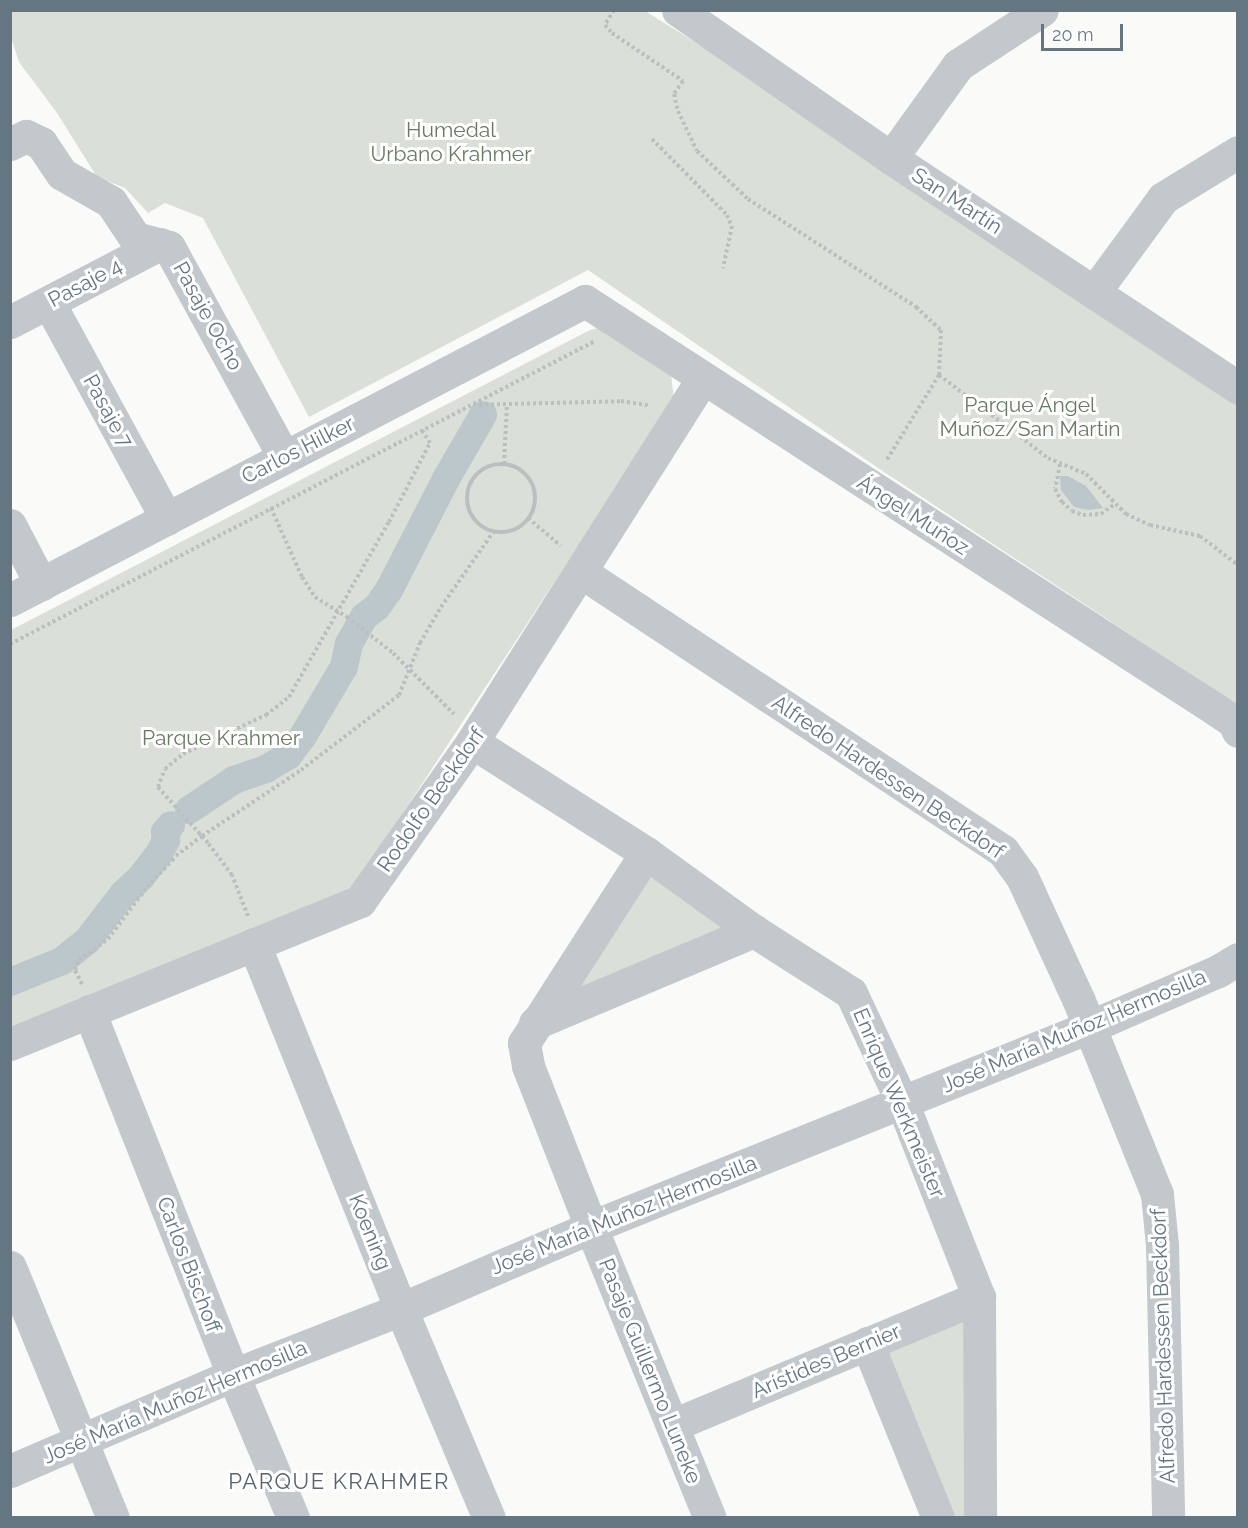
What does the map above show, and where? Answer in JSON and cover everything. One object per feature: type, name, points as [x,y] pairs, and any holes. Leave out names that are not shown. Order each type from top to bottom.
[{"type":"street","points":[[891,158],[958,65],[1042,10]]},
{"type":"street","name":"San Martín","points":[[684,12],[891,158],[1095,291],[1238,388]]},
{"type":"street","name":"Pasaje Ocho","points":[[18,140],[46,148],[62,174],[111,202],[135,238],[169,248],[284,457]]},
{"type":"street","points":[[1095,291],[1163,198],[1238,152]]},
{"type":"street","name":"Pasaje 4","points":[[10,322],[160,244]]},
{"type":"street","name":"Carlos Hilker","points":[[10,600],[585,301]]},
{"type":"street","name":"Ángel Muñoz","points":[[585,301],[702,379],[1215,709],[1234,722],[1238,731]]},
{"type":"street","name":"Pasaje 7","points":[[49,303],[167,519]]},
{"type":"street","name":"Rodolfo Beckdorf","points":[[10,1044],[88,1002],[253,934],[360,901],[472,742],[573,561],[702,379]]},
{"type":"street","points":[[10,525],[41,584]]},
{"type":"street","name":"Alfredo Hardessen Beckdorf","points":[[573,561],[1004,851],[1022,877],[1089,1027],[1157,1194],[1162,1245],[1168,1518]]},
{"type":"street","name":"Enrique Werkmeister","points":[[472,742],[646,854],[754,931],[851,993],[902,1102],[979,1297],[980,1518]]},
{"type":"street","name":"Pasaje Guillermo Luneke","points":[[646,854],[524,1042],[528,1066],[710,1518]]},
{"type":"street","points":[[535,1023],[754,931]]},
{"type":"street","name":"Koening","points":[[253,934],[401,1309],[489,1518]]},
{"type":"street","name":"José María Muñoz Hermosilla","points":[[10,1471],[233,1375],[401,1309],[591,1227],[1089,1027],[1218,971],[1238,960]]},
{"type":"street","name":"Carlos Bischoff","points":[[88,1002],[233,1375],[293,1518]]},
{"type":"street","points":[[10,1267],[114,1518]]},
{"type":"street","name":"Arístides Bernier","points":[[674,1425],[979,1297]]},
{"type":"street","points":[[867,1343],[938,1518]]},
{"type":"path","points":[[614,10],[605,25],[612,33],[683,81],[674,94],[678,111],[697,151],[748,199],[916,307],[941,330],[939,375],[870,487]]},
{"type":"path","points":[[652,139],[727,216],[732,226],[723,268]]},
{"type":"path","points":[[10,644],[602,338]]},
{"type":"path","points":[[939,375],[1040,453],[1086,474],[1126,514],[1150,525],[1200,536],[1238,565]]},
{"type":"path","points":[[471,405],[621,401],[658,408]]},
{"type":"path","points":[[504,464],[507,404]]},
{"type":"path","points":[[253,934],[231,875],[202,836],[170,804],[158,787],[165,769],[183,754],[266,715],[289,697],[430,443],[422,430]]},
{"type":"path","points":[[504,464],[515,466],[531,480],[535,502],[528,518],[517,528],[494,531],[483,527],[475,519],[467,498],[469,487],[482,469],[504,464]]},
{"type":"path","points":[[1060,464],[1055,489],[1062,502],[1072,511],[1083,515],[1101,514],[1116,504]]},
{"type":"path","points":[[271,508],[315,597],[347,617],[393,653],[457,717],[472,742]]},
{"type":"path","points":[[528,518],[573,561]]},
{"type":"path","points":[[88,1002],[75,970],[79,960],[108,939],[147,887],[176,856],[301,770],[399,695],[420,642],[441,607],[494,531]]},
{"type":"green space","points":[[10,11],[645,11],[780,95],[1237,402],[1237,705],[881,470],[588,270],[309,417],[203,218],[165,203],[148,213],[125,188],[97,177],[57,113],[19,62],[11,37]]},
{"type":"green space","name":"Parque Krahmer","points":[[604,327],[671,375],[674,400],[351,892],[11,1032],[11,630],[590,330]]},
{"type":"green space","points":[[662,874],[731,930],[571,999],[643,878]]},
{"type":"green space","points":[[955,1314],[969,1321],[971,1517],[946,1517],[882,1359],[887,1344]]},
{"type":"shaded area","points":[[1060,476],[1068,476],[1086,486],[1103,508],[1088,510],[1074,507],[1061,490]]},
{"type":"waterway","points":[[189,810],[234,780],[266,769],[288,756],[303,736],[344,667],[349,644],[364,617],[377,607],[389,590],[446,479],[483,415]]},
{"type":"waterway","points":[[10,982],[62,961],[87,941],[123,894],[141,877],[159,854],[166,840],[165,832],[171,825]]},
{"type":"district","name":"PARQUE KRAHMER","points":[[339,1482]]},
{"type":"park label","name":"Humedal Urbano Krahmer","points":[[451,142]]},
{"type":"park label","name":"Parque Ángel Muñoz/San Martin","points":[[1030,417]]}]
